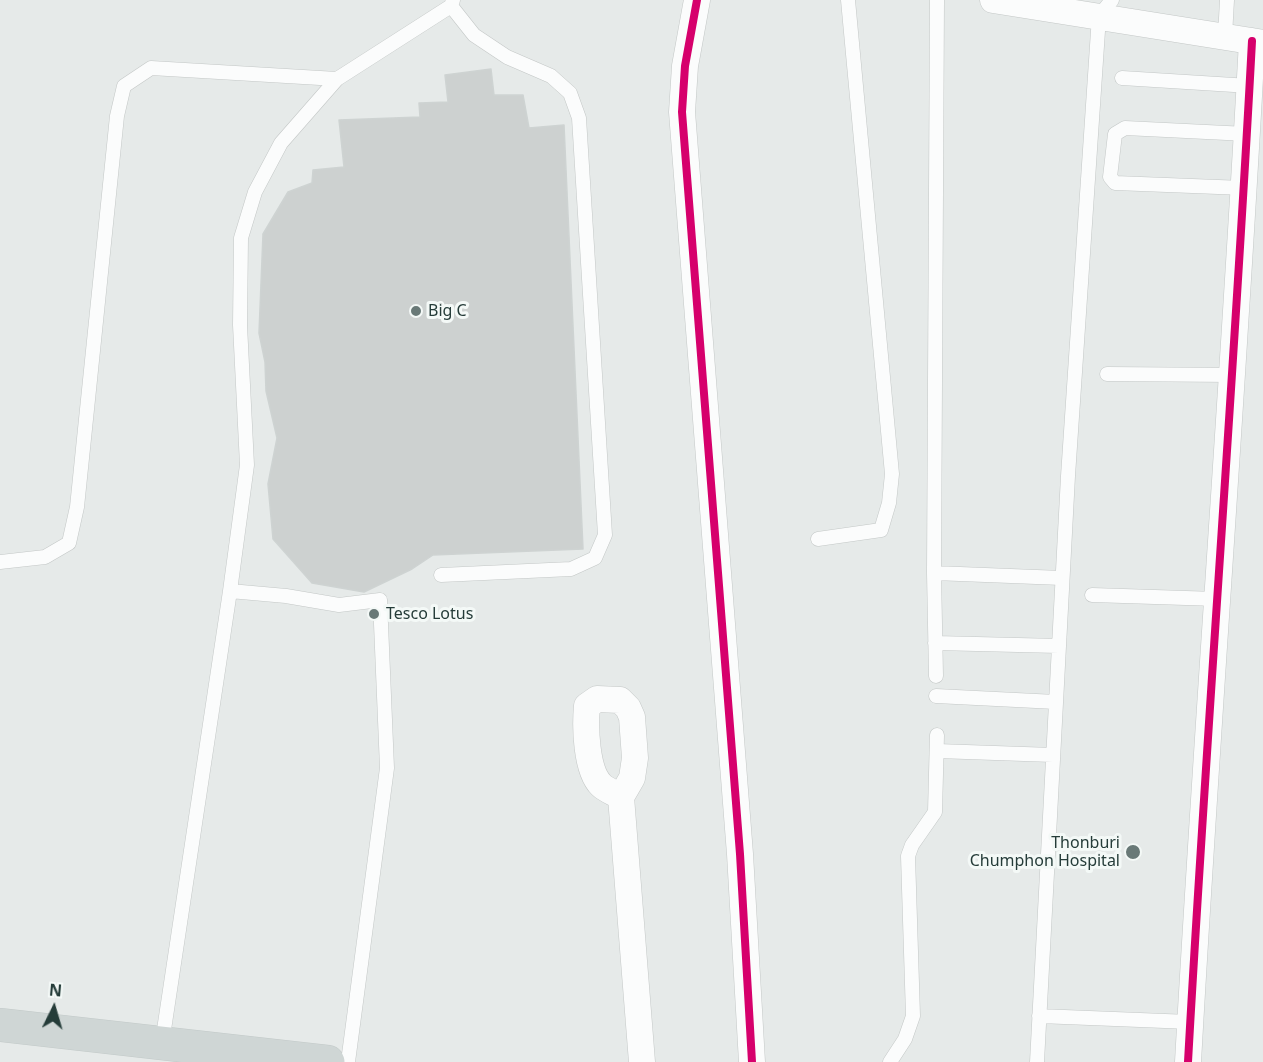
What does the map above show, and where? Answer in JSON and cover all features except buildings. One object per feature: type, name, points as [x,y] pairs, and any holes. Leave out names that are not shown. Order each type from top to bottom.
[{"type":"main road","points":[[0,1025],[328,1062]]},
{"type":"street","points":[[697,0],[685,66],[682,112],[740,854],[752,1062]]},
{"type":"street","points":[[993,0],[1106,8],[1258,42],[1250,86],[1188,1062]]},
{"type":"street","points":[[621,797],[642,1062]]},
{"type":"lane","points":[[818,539],[881,530],[890,503],[892,474],[848,0]]},
{"type":"lane","points":[[936,676],[934,573],[937,0]]},
{"type":"lane","points":[[1225,36],[1227,0]]},
{"type":"lane","points":[[162,1043],[247,465],[240,325],[241,238],[255,192],[281,143],[337,79],[452,3],[474,35],[507,57],[551,76],[570,93],[579,118],[605,535],[595,558],[571,569],[441,575]]},
{"type":"lane","points":[[1037,1062],[1062,578],[1106,8]]},
{"type":"lane","points":[[0,562],[45,557],[69,543],[77,507],[117,116],[124,86],[152,69],[337,79]]},
{"type":"lane","points":[[1122,78],[1250,86]]},
{"type":"lane","points":[[1244,188],[1115,183],[1110,177],[1110,170],[1115,134],[1125,128],[1247,134]]},
{"type":"lane","points":[[1107,374],[1233,375]]},
{"type":"lane","points":[[934,573],[1062,578]]},
{"type":"lane","points":[[230,591],[285,596],[339,605],[380,600],[387,768],[348,1062]]},
{"type":"lane","points":[[1092,595],[1218,598]]},
{"type":"lane","points":[[935,643],[1059,646]]},
{"type":"lane","points":[[936,696],[1056,702]]},
{"type":"lane","points":[[890,1062],[905,1039],[913,1016],[908,856],[912,845],[935,812],[937,735]]},
{"type":"lane","points":[[937,751],[1053,755]]},
{"type":"lane","points":[[1039,1016],[1190,1022]]},
{"type":"cycle path","points":[[697,0],[685,66],[682,112],[740,854],[752,1062]]},
{"type":"cycle path","points":[[1188,1062],[1252,41]]},
{"type":"place","name":"Big C","points":[[416,311]]},
{"type":"place","name":"Tesco Lotus","points":[[374,614]]},
{"type":"place","name":"Thonburi Chumphon Hospital","points":[[1133,852]]}]
